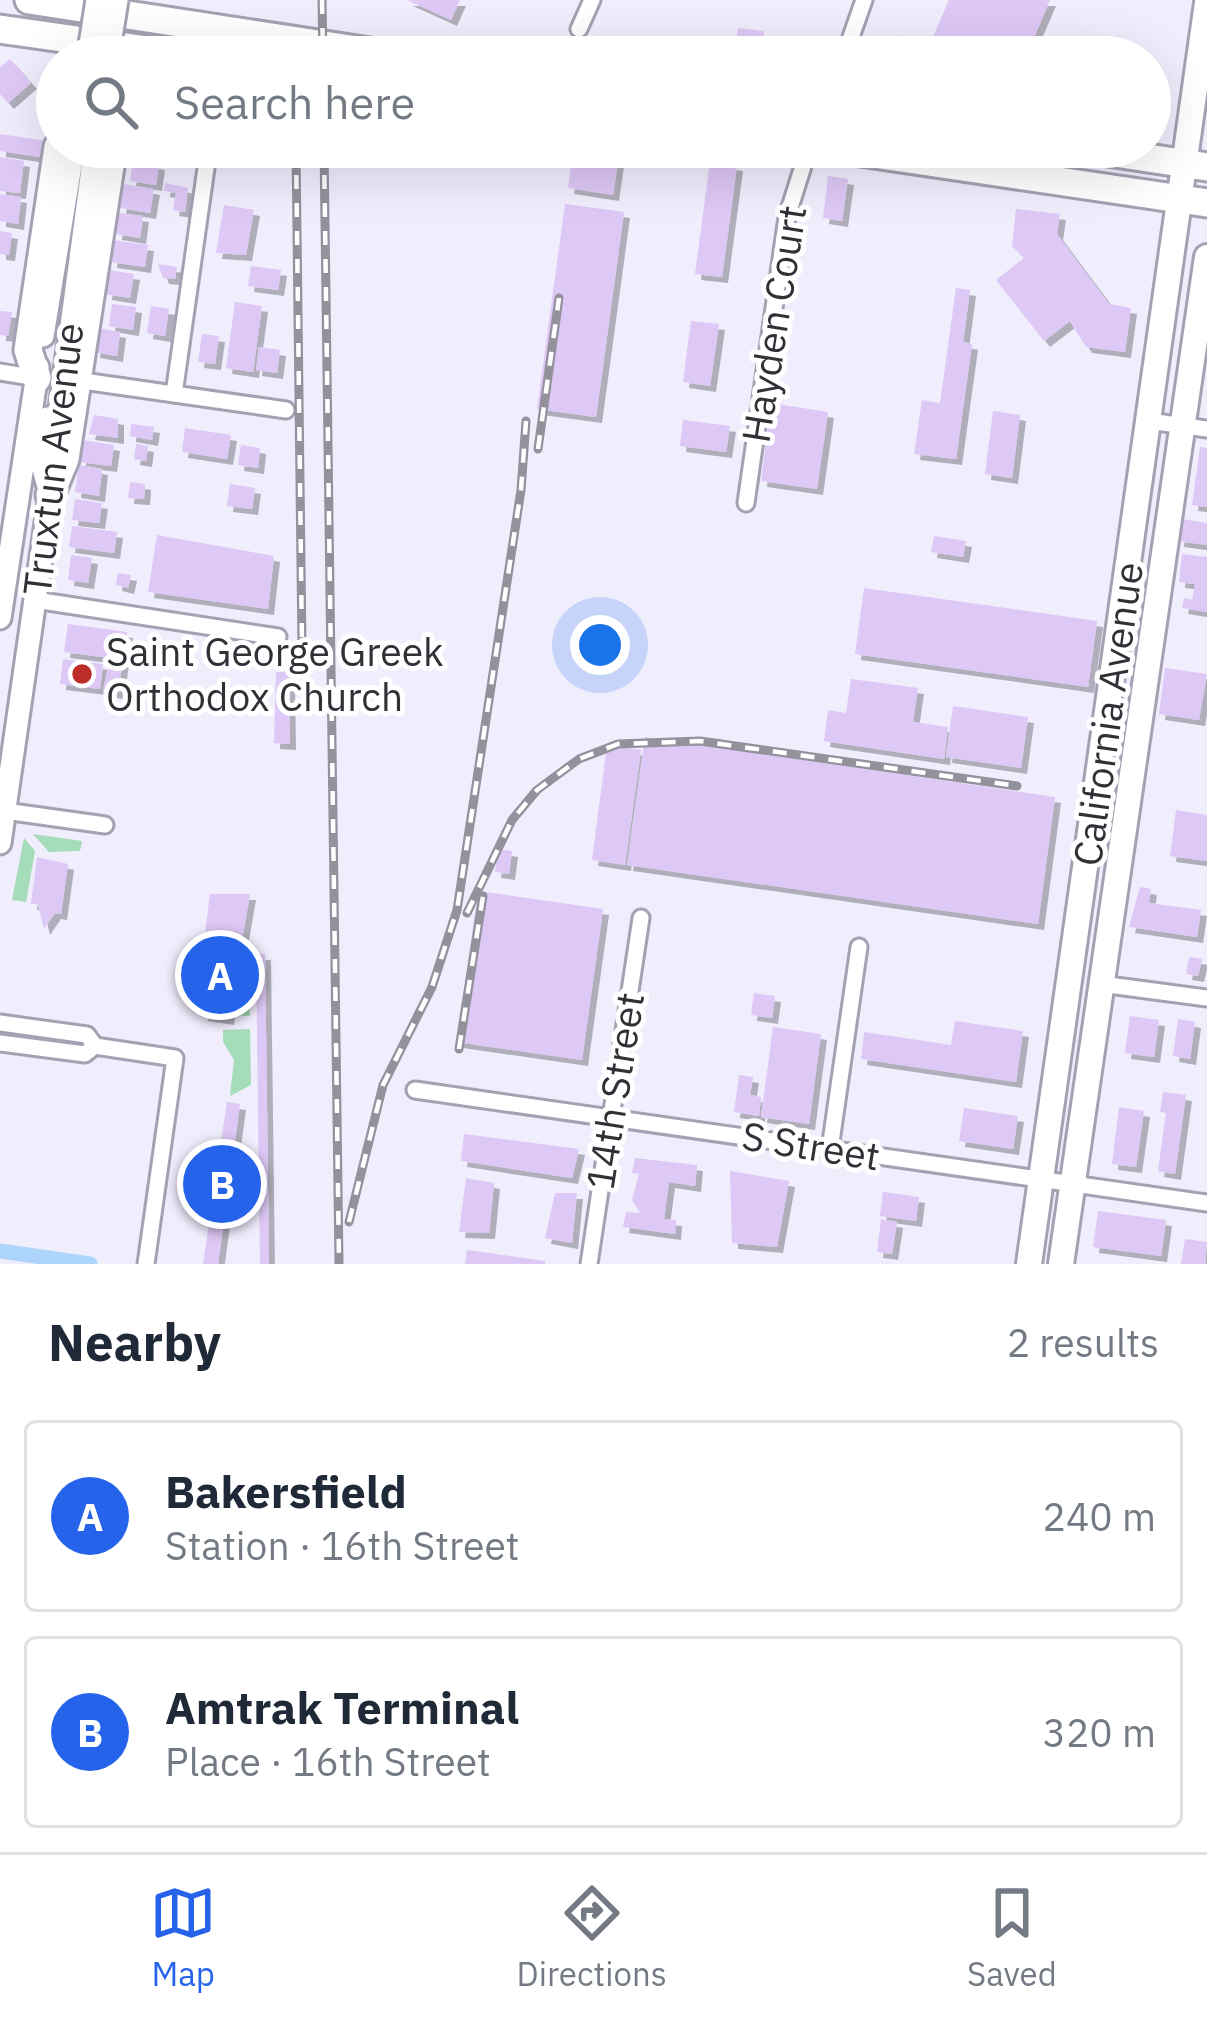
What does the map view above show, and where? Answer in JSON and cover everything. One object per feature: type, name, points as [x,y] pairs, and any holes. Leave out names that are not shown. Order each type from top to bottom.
[{"type":"highway","points":[[45,1],[146,9],[291,36]]},
{"type":"highway","points":[[0,29],[36,40]]},
{"type":"highway","points":[[55,168],[28,350],[59,378]]},
{"type":"highway","points":[[50,495],[65,459],[59,378],[108,168]]},
{"type":"highway","points":[[968,168],[1207,203]]},
{"type":"main road","points":[[91,36],[97,0]]},
{"type":"main road","points":[[111,36],[116,0]]},
{"type":"main road","name":"California Avenue","points":[[1029,1264],[1178,199],[1195,165],[1207,3]]},
{"type":"main road","name":"Truxtun Avenue","points":[[0,843],[50,495],[43,468],[49,402],[59,378],[73,168]]},
{"type":"main road","name":"Truxtun Avenue","points":[[0,618],[59,378],[92,168]]},
{"type":"main road","name":"California Avenue","points":[[1061,1264],[1127,810],[1195,428],[1207,257]]},
{"type":"main road","points":[[1109,711],[1122,719],[1117,784],[1127,810]]},
{"type":"main road","points":[[1081,910],[1089,932],[1086,976],[1102,984]]},
{"type":"street","points":[[579,29],[592,0]]},
{"type":"street","points":[[852,36],[865,0]]},
{"type":"street","points":[[174,394],[206,168]]},
{"type":"street","name":"Hayden Court","points":[[746,503],[788,217],[803,168]]},
{"type":"street","points":[[0,372],[286,410]]},
{"type":"street","points":[[1149,421],[1195,428]]},
{"type":"street","points":[[35,600],[278,637]]},
{"type":"street","points":[[5,811],[105,825]]},
{"type":"street","name":"14th Street","points":[[589,1264],[641,918]]},
{"type":"street","points":[[830,1149],[860,947]]},
{"type":"street","points":[[1102,984],[1207,998]]},
{"type":"street","points":[[0,1023],[87,1035],[95,1046],[176,1058],[146,1264]]},
{"type":"street","points":[[0,1043],[85,1054],[95,1046]]},
{"type":"street","name":"S Street","points":[[415,1090],[1207,1203]]},
{"type":"green space","points":[[33,834],[82,841],[80,851],[49,852]]},
{"type":"green space","points":[[24,838],[35,851],[26,902],[12,900]]},
{"type":"green space","points":[[245,938],[250,1016],[232,1015]]},
{"type":"green space","points":[[250,1029],[251,1085],[230,1096],[234,1060],[223,1042],[223,1030]]},
{"type":"building","points":[[407,0],[460,0],[451,20]]},
{"type":"building","points":[[949,0],[1050,0],[1034,36],[933,36]]},
{"type":"building","points":[[738,28],[764,31],[763,36],[737,36]]},
{"type":"building","points":[[10,59],[31,83],[8,103],[0,94],[0,67]]},
{"type":"building","points":[[0,134],[36,139],[36,156],[0,151]]},
{"type":"building","points":[[0,157],[24,161],[20,193],[0,191]]},
{"type":"building","points":[[132,168],[158,168],[156,185],[130,181]]},
{"type":"building","points":[[571,168],[617,168],[613,195],[568,188]]},
{"type":"building","points":[[709,168],[737,168],[722,277],[695,274]]},
{"type":"building","points":[[828,176],[848,179],[842,221],[823,218]]},
{"type":"building","points":[[165,183],[188,188],[185,212],[173,210],[176,193],[164,191]]},
{"type":"building","points":[[123,184],[154,189],[150,213],[120,208]]},
{"type":"building","points":[[0,194],[21,197],[18,224],[0,221]]},
{"type":"building","points":[[565,204],[624,212],[596,417],[537,409]]},
{"type":"building","points":[[224,205],[254,210],[246,255],[216,253]]},
{"type":"building","points":[[1016,209],[1060,214],[1057,234],[1109,304],[1131,308],[1125,352],[1086,347],[1070,321],[1044,341],[996,280],[1024,258],[1012,246]]},
{"type":"building","points":[[119,213],[143,216],[140,238],[116,234]]},
{"type":"building","points":[[0,231],[12,233],[9,255],[0,254]]},
{"type":"building","points":[[113,240],[148,245],[145,267],[111,262]]},
{"type":"building","points":[[158,264],[177,267],[175,279],[163,278]]},
{"type":"building","points":[[251,266],[281,270],[278,290],[248,286]]},
{"type":"building","points":[[109,270],[134,274],[130,298],[106,294]]},
{"type":"building","points":[[956,288],[970,290],[963,342],[972,344],[956,459],[914,454],[922,400],[940,403]]},
{"type":"building","points":[[235,302],[262,306],[253,372],[226,368]]},
{"type":"building","points":[[112,304],[136,307],[133,330],[109,326]]},
{"type":"building","points":[[151,306],[169,309],[165,336],[147,333]]},
{"type":"building","points":[[0,311],[12,312],[8,336],[0,335]]},
{"type":"building","points":[[691,321],[719,324],[710,386],[683,382]]},
{"type":"building","points":[[97,328],[120,332],[117,356],[94,352]]},
{"type":"building","points":[[202,334],[219,336],[215,364],[198,362]]},
{"type":"building","points":[[259,347],[280,350],[277,373],[256,370]]},
{"type":"building","points":[[771,403],[828,412],[817,489],[761,481]]},
{"type":"building","points":[[993,411],[1020,415],[1012,478],[985,474]]},
{"type":"building","points":[[94,415],[118,419],[118,438],[89,434]]},
{"type":"building","points":[[683,420],[730,426],[726,452],[680,446]]},
{"type":"building","points":[[131,424],[154,427],[152,440],[130,436]]},
{"type":"building","points":[[185,428],[231,435],[227,459],[182,452]]},
{"type":"building","points":[[82,440],[114,445],[111,466],[80,462]]},
{"type":"building","points":[[136,444],[148,446],[146,461],[134,459]]},
{"type":"building","points":[[241,445],[260,448],[258,468],[238,465]]},
{"type":"building","points":[[1200,447],[1207,448],[1207,507],[1192,505]]},
{"type":"building","points":[[79,465],[102,469],[99,496],[75,492]]},
{"type":"building","points":[[130,482],[145,484],[144,499],[128,498]]},
{"type":"building","points":[[230,484],[255,488],[252,509],[227,506]]},
{"type":"building","points":[[75,499],[102,503],[99,523],[72,520]]},
{"type":"building","points":[[1181,519],[1207,523],[1207,545],[1178,541]]},
{"type":"building","points":[[72,526],[117,532],[114,553],[69,547]]},
{"type":"building","points":[[157,535],[274,556],[268,609],[148,592]]},
{"type":"building","points":[[934,536],[966,541],[963,557],[931,552]]},
{"type":"building","points":[[1182,554],[1207,557],[1207,612],[1182,608],[1184,598],[1192,600],[1195,584],[1179,582]]},
{"type":"building","points":[[71,555],[92,558],[88,583],[68,580]]},
{"type":"building","points":[[118,573],[131,575],[128,588],[116,585]]},
{"type":"building","points":[[864,588],[1097,621],[1088,687],[855,654]]},
{"type":"building","points":[[68,624],[127,632],[118,693],[103,691],[110,658],[64,652]]},
{"type":"building","name":"Saint George Greek Orthodox Church","points":[[63,659],[103,664],[100,689],[60,684]]},
{"type":"building","points":[[1165,668],[1207,674],[1199,720],[1159,714]]},
{"type":"building","points":[[276,672],[289,672],[290,744],[274,743]]},
{"type":"building","points":[[851,679],[918,688],[913,722],[948,727],[944,759],[824,741],[828,710],[846,713]]},
{"type":"building","points":[[953,706],[1028,717],[1021,768],[946,757]]},
{"type":"building","points":[[645,737],[1055,797],[1038,924],[627,865]]},
{"type":"building","points":[[607,745],[641,750],[625,865],[592,860]]},
{"type":"building","points":[[1176,810],[1207,815],[1207,861],[1170,856]]},
{"type":"building","points":[[498,849],[512,851],[509,874],[495,872]]},
{"type":"building","points":[[37,857],[68,864],[61,914],[55,913],[44,929],[38,904],[31,904]]},
{"type":"building","points":[[1140,887],[1151,889],[1149,903],[1201,910],[1197,937],[1129,927]]},
{"type":"building","points":[[478,891],[603,909],[582,1060],[457,1042]]},
{"type":"building","points":[[210,894],[250,894],[228,1019],[202,1015],[213,943],[204,941]]},
{"type":"building","points":[[256,954],[265,954],[269,1264],[260,1264]]},
{"type":"building","points":[[1189,957],[1202,959],[1198,976],[1186,974]]},
{"type":"building","points":[[754,993],[775,996],[772,1018],[751,1015]]},
{"type":"building","points":[[1130,1016],[1159,1020],[1154,1057],[1125,1053]]},
{"type":"building","points":[[1178,1019],[1195,1022],[1190,1059],[1173,1056]]},
{"type":"building","points":[[955,1021],[1023,1031],[1016,1082],[861,1059],[864,1032],[951,1045]]},
{"type":"building","points":[[773,1027],[821,1034],[809,1124],[761,1117]]},
{"type":"building","points":[[739,1075],[753,1077],[750,1095],[761,1097],[759,1116],[734,1112]]},
{"type":"building","points":[[1163,1092],[1186,1095],[1175,1174],[1158,1171],[1166,1113],[1160,1112]]},
{"type":"building","points":[[227,1102],[240,1104],[218,1264],[203,1264]]},
{"type":"building","points":[[1119,1107],[1144,1111],[1136,1167],[1112,1164]]},
{"type":"building","points":[[964,1108],[1018,1116],[1013,1149],[959,1141]]},
{"type":"building","points":[[464,1134],[579,1149],[572,1178],[461,1161]]},
{"type":"building","points":[[635,1158],[697,1165],[695,1186],[669,1182],[664,1219],[676,1220],[675,1234],[623,1227],[626,1212],[640,1213],[632,1200],[639,1174],[632,1173]]},
{"type":"building","points":[[730,1171],[789,1181],[777,1247],[732,1243]]},
{"type":"building","points":[[466,1178],[494,1183],[489,1233],[459,1232]]},
{"type":"building","points":[[883,1192],[919,1197],[916,1221],[880,1216]]},
{"type":"building","points":[[555,1193],[577,1193],[572,1243],[545,1238]]},
{"type":"building","points":[[1098,1211],[1166,1220],[1161,1256],[1093,1247]]},
{"type":"building","points":[[881,1219],[897,1222],[892,1254],[877,1252]]},
{"type":"building","points":[[1185,1239],[1207,1242],[1205,1264],[1181,1264]]},
{"type":"building","points":[[467,1250],[545,1261],[545,1264],[465,1264]]},
{"type":"waterway","points":[[0,1251],[90,1264]]},
{"type":"railway","points":[[322,0],[323,36]]},
{"type":"railway","points":[[296,168],[302,648]]},
{"type":"railway","points":[[324,168],[339,1264]]},
{"type":"railway","points":[[538,449],[559,298]]},
{"type":"railway","points":[[349,1222],[383,1085],[432,987],[457,910],[521,490],[526,421]]},
{"type":"railway","points":[[467,913],[512,820],[537,790],[579,759],[618,744],[700,741],[1017,786]]},
{"type":"railway","points":[[459,1049],[483,896]]},
{"type":"place","name":"Saint George Greek Orthodox Church","points":[[82,674]]},
{"type":"place","name":"Bakersfield","points":[[220,975]]},
{"type":"place","name":"Amtrak Terminal","points":[[222,1184]]}]
